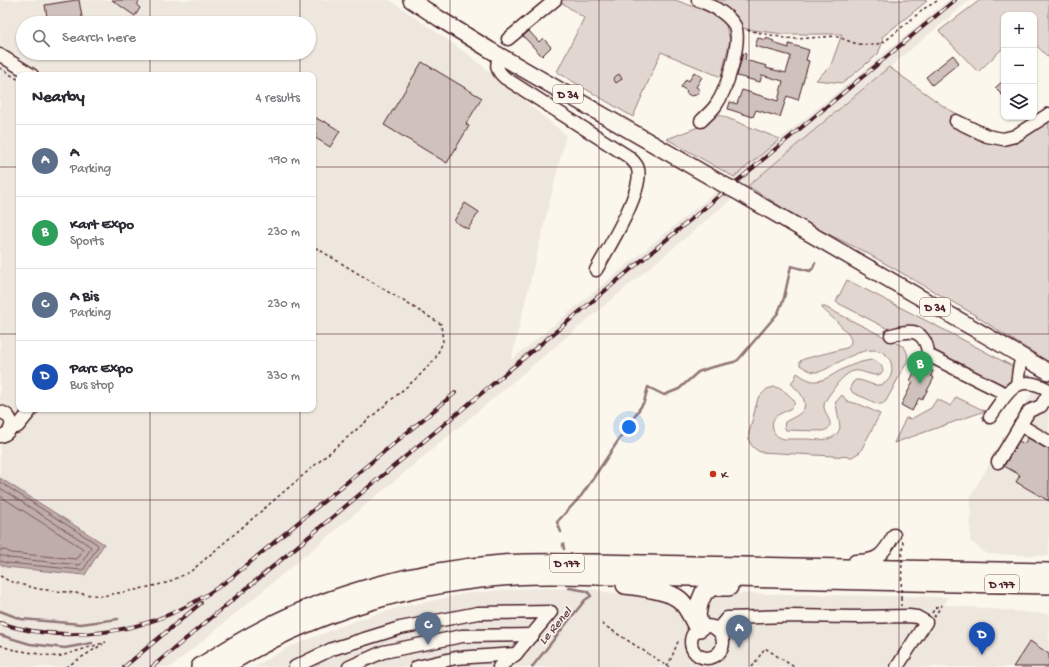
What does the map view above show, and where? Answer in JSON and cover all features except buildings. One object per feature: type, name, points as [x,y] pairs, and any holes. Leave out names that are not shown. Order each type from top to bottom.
[{"type":"highway","name":"D 177","points":[[200,667],[226,650],[261,631],[331,600],[370,588],[435,573],[501,564],[642,564],[954,577],[1049,585]]},
{"type":"highway","points":[[483,579],[624,585],[660,591],[704,592],[713,587],[954,577],[1049,569]]},
{"type":"highway","name":"D 177","points":[[223,667],[297,627],[331,614],[402,593],[483,579],[549,575],[954,577],[1049,572]]},
{"type":"highway","points":[[954,577],[1049,588]]},
{"type":"highway","points":[[660,591],[680,600],[699,629]]},
{"type":"highway","points":[[699,629],[697,614],[704,592]]},
{"type":"main road","name":"D 34","points":[[411,0],[440,20],[499,55],[1049,372]]},
{"type":"street","points":[[508,39],[555,0]]},
{"type":"street","points":[[701,121],[716,105],[725,86],[736,46],[737,34],[735,27],[727,17],[702,1]]},
{"type":"street","points":[[0,55],[27,72]]},
{"type":"street","points":[[499,55],[497,68],[505,78],[629,157],[635,162],[638,168],[639,180],[622,225],[596,270]]},
{"type":"street","points":[[956,121],[988,136],[1003,139],[1015,136],[1049,114]]},
{"type":"street","points":[[891,336],[908,331],[917,333],[928,346],[928,355],[1006,394]]},
{"type":"street","points":[[1017,385],[1022,356]]},
{"type":"street","points":[[990,417],[1011,388],[1017,385],[1022,383],[1036,384],[1049,392],[1041,406],[1029,411],[998,462]]},
{"type":"street","points":[[0,412],[10,418],[11,426],[7,434],[0,436]]},
{"type":"street","points":[[11,426],[18,426],[30,412]]},
{"type":"street","points":[[1020,425],[1049,442]]},
{"type":"street","points":[[642,564],[745,558],[868,561],[877,558],[899,535]]},
{"type":"street","points":[[295,667],[332,649],[400,628],[478,613],[551,612],[516,654],[499,667]]},
{"type":"street","points":[[717,630],[727,618],[765,616],[917,617],[926,622],[897,667]]},
{"type":"street","points":[[709,627],[717,630],[723,638],[721,651],[714,657],[704,658],[696,654],[692,646],[693,637],[699,629],[709,627]]},
{"type":"street","points":[[349,667],[383,652],[462,636],[533,635]]},
{"type":"street","points":[[417,667],[456,658],[516,654]]},
{"type":"path","points":[[735,27],[785,38],[798,39],[835,36],[857,44],[874,45],[884,42],[925,8],[939,0]]},
{"type":"path","points":[[0,68],[16,78]]},
{"type":"path","points":[[0,576],[9,581],[38,589],[102,596],[166,583],[190,572],[418,377],[435,358],[443,342],[440,324],[316,248]]},
{"type":"path","points":[[899,535],[901,606]]},
{"type":"path","points":[[926,622],[936,608],[942,605]]},
{"type":"path","points":[[602,624],[668,666],[679,639]]},
{"type":"path","points":[[0,645],[10,649],[58,657],[106,642],[66,667]]},
{"type":"path","points":[[752,667],[765,648],[794,667]]},
{"type":"shaded area","points":[[0,0],[390,0],[469,55],[566,135],[511,360],[949,0],[970,0],[283,574],[171,667],[0,667]]},
{"type":"shaded area","points":[[558,0],[675,0],[706,11],[712,0],[927,1],[882,37],[883,41],[878,54],[843,83],[816,80],[831,65],[842,34],[782,34],[726,26],[730,40],[721,77],[661,52],[633,117],[557,72],[584,18]]},
{"type":"shaded area","points":[[980,0],[1049,0],[1049,58],[1037,46],[1037,12],[1001,12],[1001,50],[978,72],[939,31]]},
{"type":"shaded area","points":[[889,67],[946,108],[1016,144],[1049,121],[1049,362],[970,312],[865,252],[812,226],[748,186]]},
{"type":"shaded area","points":[[717,114],[780,139],[734,177],[667,139],[706,124]]},
{"type":"shaded area","points":[[847,280],[1015,367],[1012,384],[1004,388],[936,354],[936,351],[930,347],[928,342],[890,330],[836,302]]},
{"type":"shaded area","points":[[822,307],[825,307],[904,347],[908,360],[886,401],[883,403],[878,404],[854,394],[850,388],[856,380],[877,385],[884,384],[888,380],[892,368],[891,361],[881,352],[868,350],[857,353],[825,370],[818,372],[810,371],[800,365],[800,361],[804,359],[846,348],[851,344],[847,333]]},
{"type":"shaded area","points":[[872,360],[881,365],[883,371],[881,374],[874,375],[854,371],[847,374],[840,380],[828,397],[824,405],[824,409],[830,423],[828,429],[823,431],[786,430],[784,426],[785,422],[801,413],[805,406],[801,394],[791,383],[797,373],[809,380],[817,381],[828,378],[852,365]]},
{"type":"shaded area","points":[[774,387],[782,390],[794,400],[793,406],[776,416],[772,423],[775,434],[784,439],[822,440],[832,438],[838,432],[840,427],[835,403],[842,395],[847,401],[861,405],[880,414],[860,452],[852,457],[760,452],[751,444],[749,433],[758,398],[767,389]]},
{"type":"shaded area","points":[[1035,388],[1049,396],[1049,556],[987,554],[970,541],[971,495]]},
{"type":"shaded area","points":[[956,397],[985,411],[894,443],[906,418],[911,419],[931,408],[937,399],[951,406]]},
{"type":"shaded area","points":[[530,588],[593,589],[605,592],[655,598],[708,593],[948,597],[944,605],[1049,614],[1049,667],[254,667],[287,648],[357,620],[401,607],[470,593]]},
{"type":"water","points":[[0,478],[104,544],[85,575],[6,567],[0,564]]},
{"type":"waterway","points":[[561,532],[557,522],[581,496],[588,486],[644,402],[648,387],[664,395],[679,389],[698,372],[738,360],[778,313],[784,298],[791,266],[810,271],[815,263]]},
{"type":"waterway","points":[[563,544],[564,549]]},
{"type":"waterway","name":"Le Renel","points":[[532,667],[585,600],[591,596],[587,591],[569,588]]},
{"type":"waterway","points":[[0,611],[21,619],[81,624],[118,619]]},
{"type":"waterway","points":[[0,635],[30,644],[65,648],[92,643]]},
{"type":"railway","points":[[152,667],[955,0]]},
{"type":"railway","points":[[0,623],[44,633],[91,633],[114,631],[136,626],[158,619],[186,607],[231,578],[455,393]]},
{"type":"railway","points":[[124,667],[201,603]]},
{"type":"place","name":"Kart Expo","points":[[920,384]]},
{"type":"place","name":"K","points":[[713,474]]},
{"type":"place","name":"A Bis","points":[[428,645]]},
{"type":"place","name":"A","points":[[739,648]]},
{"type":"place","name":"Parc Expo","points":[[982,655]]}]
